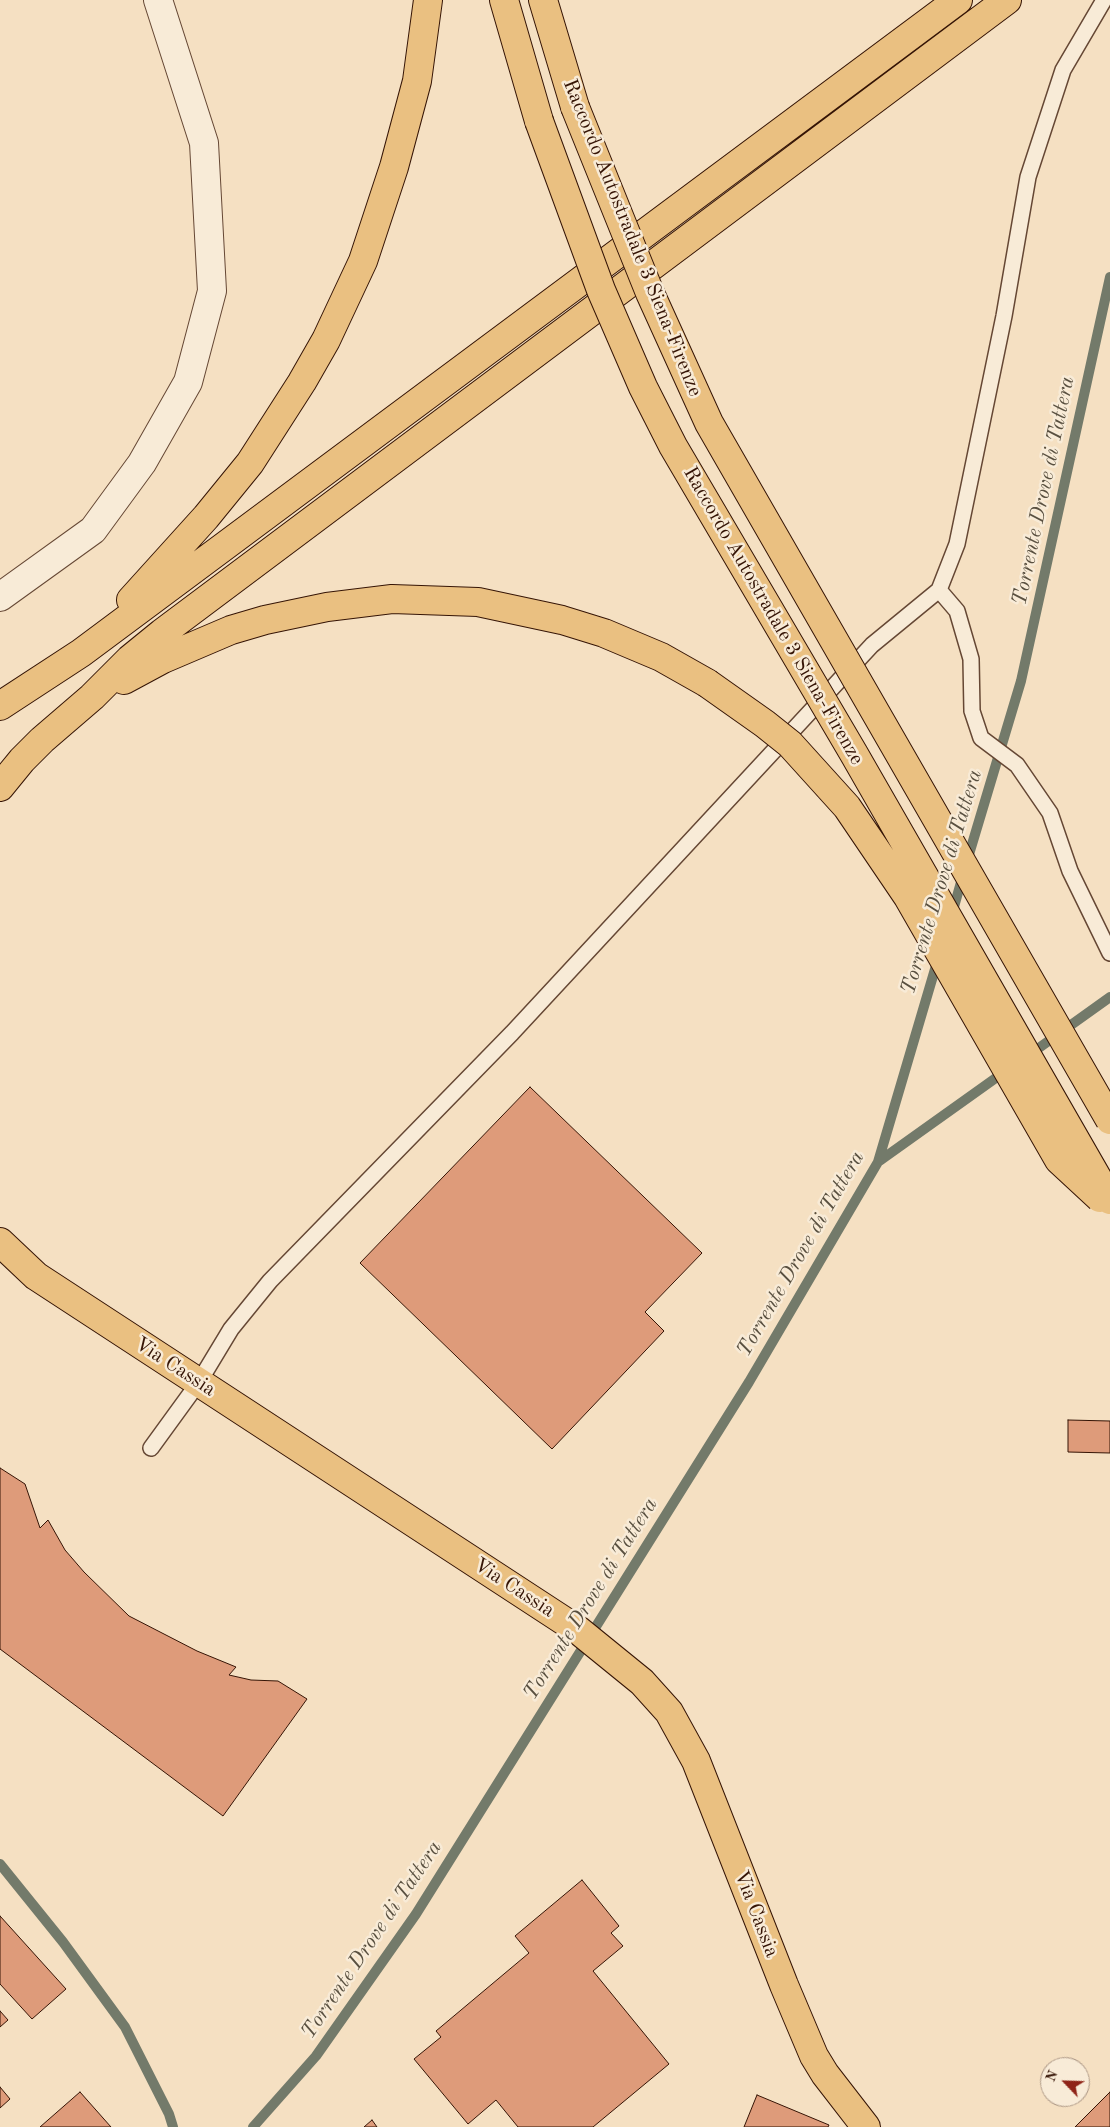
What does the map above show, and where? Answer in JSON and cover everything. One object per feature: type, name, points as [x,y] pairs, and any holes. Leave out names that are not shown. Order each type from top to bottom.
[{"type":"main road","points":[[81,653],[180,546],[230,488],[284,412],[326,340],[363,261],[394,167],[417,81],[426,30],[428,0]]},
{"type":"main road","name":"Raccordo Autostradale 3 Siena-Firenze","points":[[504,0],[539,120],[601,290],[643,388],[673,446],[859,763],[1110,1200]]},
{"type":"main road","points":[[0,706],[81,653],[958,0]]},
{"type":"main road","points":[[0,787],[29,754],[92,697],[124,664],[162,633],[1007,0]]},
{"type":"main road","name":"Raccordo Autostradale 3 Siena-Firenze","points":[[548,8],[575,107],[654,302],[709,423],[1110,1120]]},
{"type":"main road","points":[[92,697],[163,659],[231,630],[265,620],[327,607],[392,599],[478,602],[562,620],[604,633],[661,657],[707,683],[790,744],[848,807],[908,897],[1059,1160],[1110,1208]]},
{"type":"main road","name":"Via Cassia","points":[[0,1242],[36,1276],[522,1592],[578,1630],[642,1682],[669,1712],[696,1761],[814,2056],[825,2074],[866,2127]]},
{"type":"main road","name":"Via Cassia","points":[[0,1263],[36,1276]]},
{"type":"street","points":[[0,597],[92,530],[142,463],[188,382],[212,291],[204,143],[158,0]]},
{"type":"lane","points":[[151,1448],[199,1382],[231,1329],[270,1280],[512,1033],[872,645],[939,590],[957,544],[1004,316],[1028,176],[1062,70],[1104,0]]},
{"type":"lane","points":[[939,590],[957,612],[971,658],[972,711],[981,738],[1017,765],[1050,813],[1070,871],[1110,953]]},
{"type":"building","points":[[530,1087],[702,1253],[645,1312],[664,1331],[552,1449],[360,1263]]},
{"type":"building","points":[[1068,1420],[1110,1421],[1110,1453],[1068,1452]]},
{"type":"building","points":[[0,1468],[25,1484],[40,1528],[48,1520],[65,1550],[84,1572],[129,1616],[197,1651],[236,1667],[229,1675],[251,1680],[278,1681],[307,1699],[223,1816],[0,1649]]},
{"type":"building","points":[[582,1880],[619,1926],[611,1933],[623,1946],[593,1971],[669,2064],[593,2127],[518,2127],[496,2100],[468,2124],[414,2059],[441,2037],[436,2031],[529,1953],[515,1936]]},
{"type":"building","points":[[0,1916],[66,1989],[32,2019],[0,1984]]},
{"type":"building","points":[[0,2011],[8,2020],[0,2027]]},
{"type":"building","points":[[0,2087],[10,2099],[0,2108]]},
{"type":"building","points":[[80,2092],[111,2127],[40,2127]]},
{"type":"building","points":[[1110,2092],[1110,2127],[1075,2127]]},
{"type":"building","points":[[757,2095],[829,2125],[828,2127],[744,2127]]},
{"type":"building","points":[[372,2120],[377,2127],[364,2127]]},
{"type":"waterway","name":"Torrente Drove di Tattera","points":[[967,861],[1021,681],[1110,277]]},
{"type":"waterway","name":"Torrente Drove di Tattera","points":[[952,914],[963,875]]},
{"type":"waterway","name":"Torrente Drove di Tattera","points":[[253,2127],[316,2056],[416,1914],[749,1382],[878,1162],[938,959]]},
{"type":"waterway","points":[[1029,1055],[1110,997]]},
{"type":"waterway","points":[[878,1162],[1007,1070]]},
{"type":"waterway","points":[[0,1864],[63,1942],[125,2027],[169,2114],[173,2127]]}]
